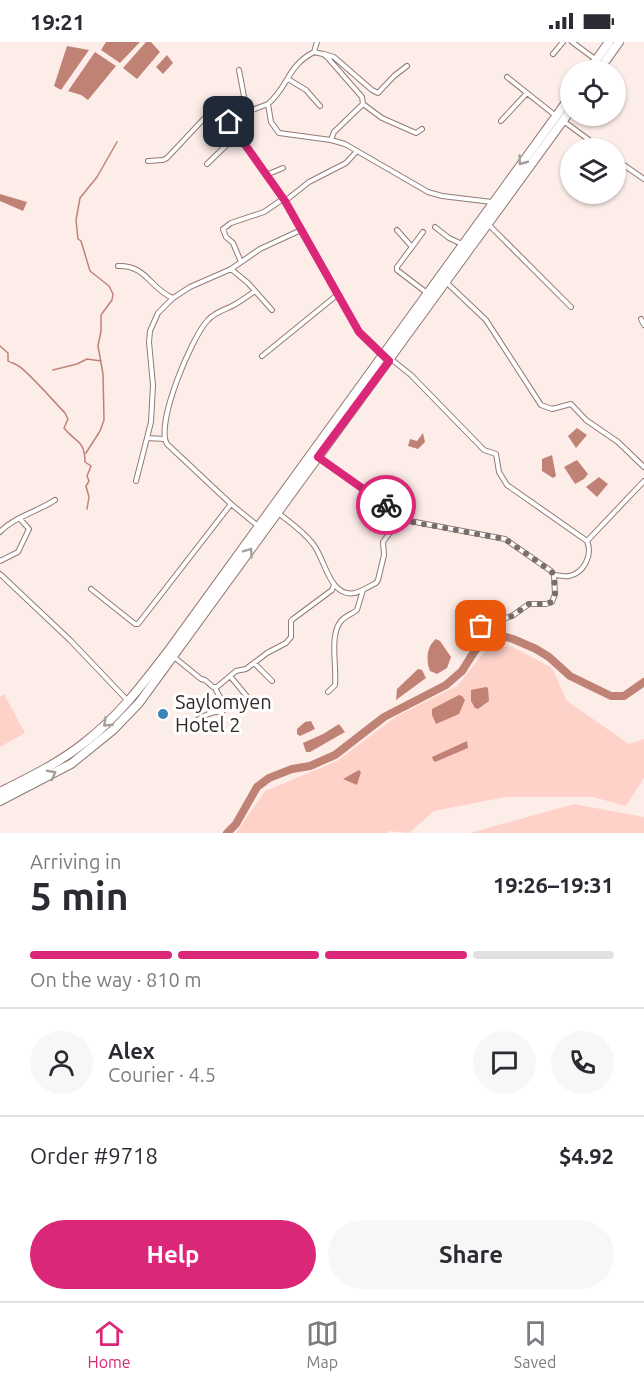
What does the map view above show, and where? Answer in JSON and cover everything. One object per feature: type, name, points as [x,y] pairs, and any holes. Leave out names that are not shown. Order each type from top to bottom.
[{"type":"highway","points":[[596,60],[608,42]]},
{"type":"highway","points":[[606,60],[619,42]]},
{"type":"highway","points":[[3,795],[65,757],[132,705],[173,657],[258,526],[388,359],[492,202],[560,119]]},
{"type":"highway","points":[[388,359],[427,293],[442,279],[488,223],[560,119]]},
{"type":"highway","points":[[132,705],[278,513],[315,455]]},
{"type":"street","points":[[229,122],[268,104],[275,98],[295,65],[314,52],[317,42]]},
{"type":"street","points":[[553,54],[563,42]]},
{"type":"street","points":[[572,42],[596,60]]},
{"type":"street","points":[[314,52],[334,57],[378,93],[393,76],[407,66]]},
{"type":"street","points":[[322,54],[362,97],[363,104]]},
{"type":"street","points":[[239,70],[247,112]]},
{"type":"street","points":[[507,77],[560,119]]},
{"type":"street","points":[[288,79],[306,90],[320,106]]},
{"type":"street","points":[[501,121],[527,93]]},
{"type":"street","points":[[268,104],[271,122],[279,133],[345,144],[428,192],[492,202]]},
{"type":"street","points":[[363,104],[407,131],[416,133],[422,129]]},
{"type":"street","points":[[331,140],[341,124],[363,104]]},
{"type":"street","points":[[148,161],[167,158],[214,108],[220,108],[284,200],[359,332],[388,359],[411,375],[484,450],[496,454],[499,472],[507,485],[587,541],[589,548],[585,565],[574,574],[554,575],[519,547],[505,539],[412,522],[315,455]]},
{"type":"street","points":[[570,126],[586,138]]},
{"type":"street","points":[[207,164],[238,135]]},
{"type":"street","points":[[241,262],[233,243],[226,237],[223,229],[231,223],[264,212],[309,182],[346,163],[357,151]]},
{"type":"street","points":[[626,167],[644,179]]},
{"type":"street","points":[[266,175],[283,168]]},
{"type":"street","points":[[488,223],[572,307]]},
{"type":"street","points":[[435,227],[449,238],[463,244]]},
{"type":"street","points":[[136,481],[151,422],[153,385],[149,354],[150,331],[158,313],[173,298],[207,278],[231,269],[260,249],[301,230]]},
{"type":"street","points":[[397,230],[412,248]]},
{"type":"street","points":[[423,232],[397,270],[427,293]]},
{"type":"street","points":[[118,266],[136,269],[146,275],[159,290],[173,298]]},
{"type":"street","points":[[231,269],[272,310]]},
{"type":"street","points":[[442,279],[486,320],[542,405],[552,409],[571,404],[595,427],[618,442],[644,467]]},
{"type":"street","points":[[164,439],[166,415],[194,341],[207,320],[255,291]]},
{"type":"street","points":[[262,356],[337,296]]},
{"type":"street","points":[[641,319],[644,325]]},
{"type":"street","points":[[147,438],[164,439],[231,504],[258,526]]},
{"type":"street","points":[[587,541],[644,481]]},
{"type":"street","points":[[0,532],[10,523],[44,508],[55,500]]},
{"type":"street","points":[[91,590],[138,624],[231,504]]},
{"type":"street","points":[[278,513],[296,526],[313,544],[334,585],[345,593],[363,590],[378,580],[384,555],[383,542],[402,516]]},
{"type":"street","points":[[0,561],[18,552],[29,529],[20,519]]},
{"type":"street","points":[[0,574],[70,640],[132,705]]},
{"type":"street","points":[[481,626],[512,616],[529,604],[549,604],[555,597],[554,575]]},
{"type":"street","points":[[215,688],[267,652],[290,640],[291,621],[332,590],[334,585]]},
{"type":"street","points":[[328,692],[334,685],[336,675],[334,657],[337,629],[340,621],[357,610],[363,590]]},
{"type":"street","points":[[173,657],[201,680],[205,680],[215,688],[226,708],[222,712],[205,715],[196,721]]},
{"type":"street","points":[[254,663],[272,681]]},
{"type":"street","points":[[230,676],[249,699]]},
{"type":"street","points":[[0,782],[3,795]]},
{"type":"shaded area","points":[[106,42],[140,42],[120,63],[101,50]]},
{"type":"shaded area","points":[[146,42],[151,42],[160,52],[137,79],[123,68]]},
{"type":"shaded area","points":[[67,46],[89,50],[61,90],[54,86]]},
{"type":"shaded area","points":[[95,52],[116,66],[88,100],[68,91]]},
{"type":"shaded area","points":[[167,55],[173,63],[163,74],[156,67]]},
{"type":"shaded area","points":[[0,194],[27,202],[23,211],[0,201]]},
{"type":"shaded area","points":[[577,428],[587,435],[576,448],[568,436]]},
{"type":"shaded area","points":[[423,433],[425,442],[418,449],[408,446],[410,439],[417,441]]},
{"type":"shaded area","points":[[552,455],[556,476],[553,478],[542,471],[542,459]]},
{"type":"shaded area","points":[[577,460],[588,474],[575,484],[564,467]]},
{"type":"shaded area","points":[[599,477],[608,484],[597,497],[586,487]]},
{"type":"shaded area","points":[[436,639],[451,657],[447,668],[437,674],[430,671],[428,663],[430,646]]},
{"type":"shaded area","points":[[511,646],[552,668],[567,701],[629,744],[644,739],[644,778],[626,806],[593,797],[505,797],[434,811],[409,833],[388,831],[387,833],[236,833],[265,791],[337,761],[397,716],[457,686],[487,649]]},
{"type":"shaded area","points":[[418,669],[422,670],[426,678],[396,700],[397,689]]},
{"type":"shaded area","points":[[486,687],[489,701],[478,709],[475,708],[471,701],[471,690]]},
{"type":"shaded area","points":[[4,694],[25,733],[0,747],[0,697]]},
{"type":"shaded area","points":[[459,695],[465,700],[459,714],[436,724],[432,709]]},
{"type":"shaded area","points":[[311,721],[315,729],[300,736],[297,734],[297,729],[305,722]]},
{"type":"shaded area","points":[[339,724],[345,732],[310,752],[306,752],[303,743]]},
{"type":"shaded area","points":[[467,741],[468,748],[435,762],[433,760],[432,757]]},
{"type":"shaded area","points":[[359,770],[361,772],[357,785],[343,779]]},
{"type":"shaded area","points":[[574,804],[644,817],[644,833],[470,833]]},
{"type":"waterway","points":[[86,453],[104,420],[103,374],[98,346],[101,315],[112,300],[113,294],[109,286],[90,271],[81,241],[78,239],[76,220],[80,198],[97,177],[117,142]]},
{"type":"waterway","points":[[0,346],[8,353],[8,361],[27,373],[65,413],[68,419],[64,428],[82,446],[85,462],[91,466],[86,486],[89,497],[87,509]]},
{"type":"waterway","points":[[53,370],[87,359],[101,361]]},
{"type":"waterway","points":[[227,833],[236,824],[257,787],[269,778],[292,769],[310,766],[335,755],[384,717],[446,685],[462,671],[485,639],[495,634],[536,649],[549,657],[570,676],[611,696],[624,696],[644,682]]},
{"type":"way so far","points":[[386,505],[412,522],[505,539],[519,547],[554,575],[555,597],[552,602],[529,604],[512,616],[481,626]]},
{"type":"place","name":"Saylomyen Hotel 2","points":[[163,714]]},
{"type":"route","points":[[229,122],[285,201],[359,332],[389,361],[318,457],[386,505]]}]
